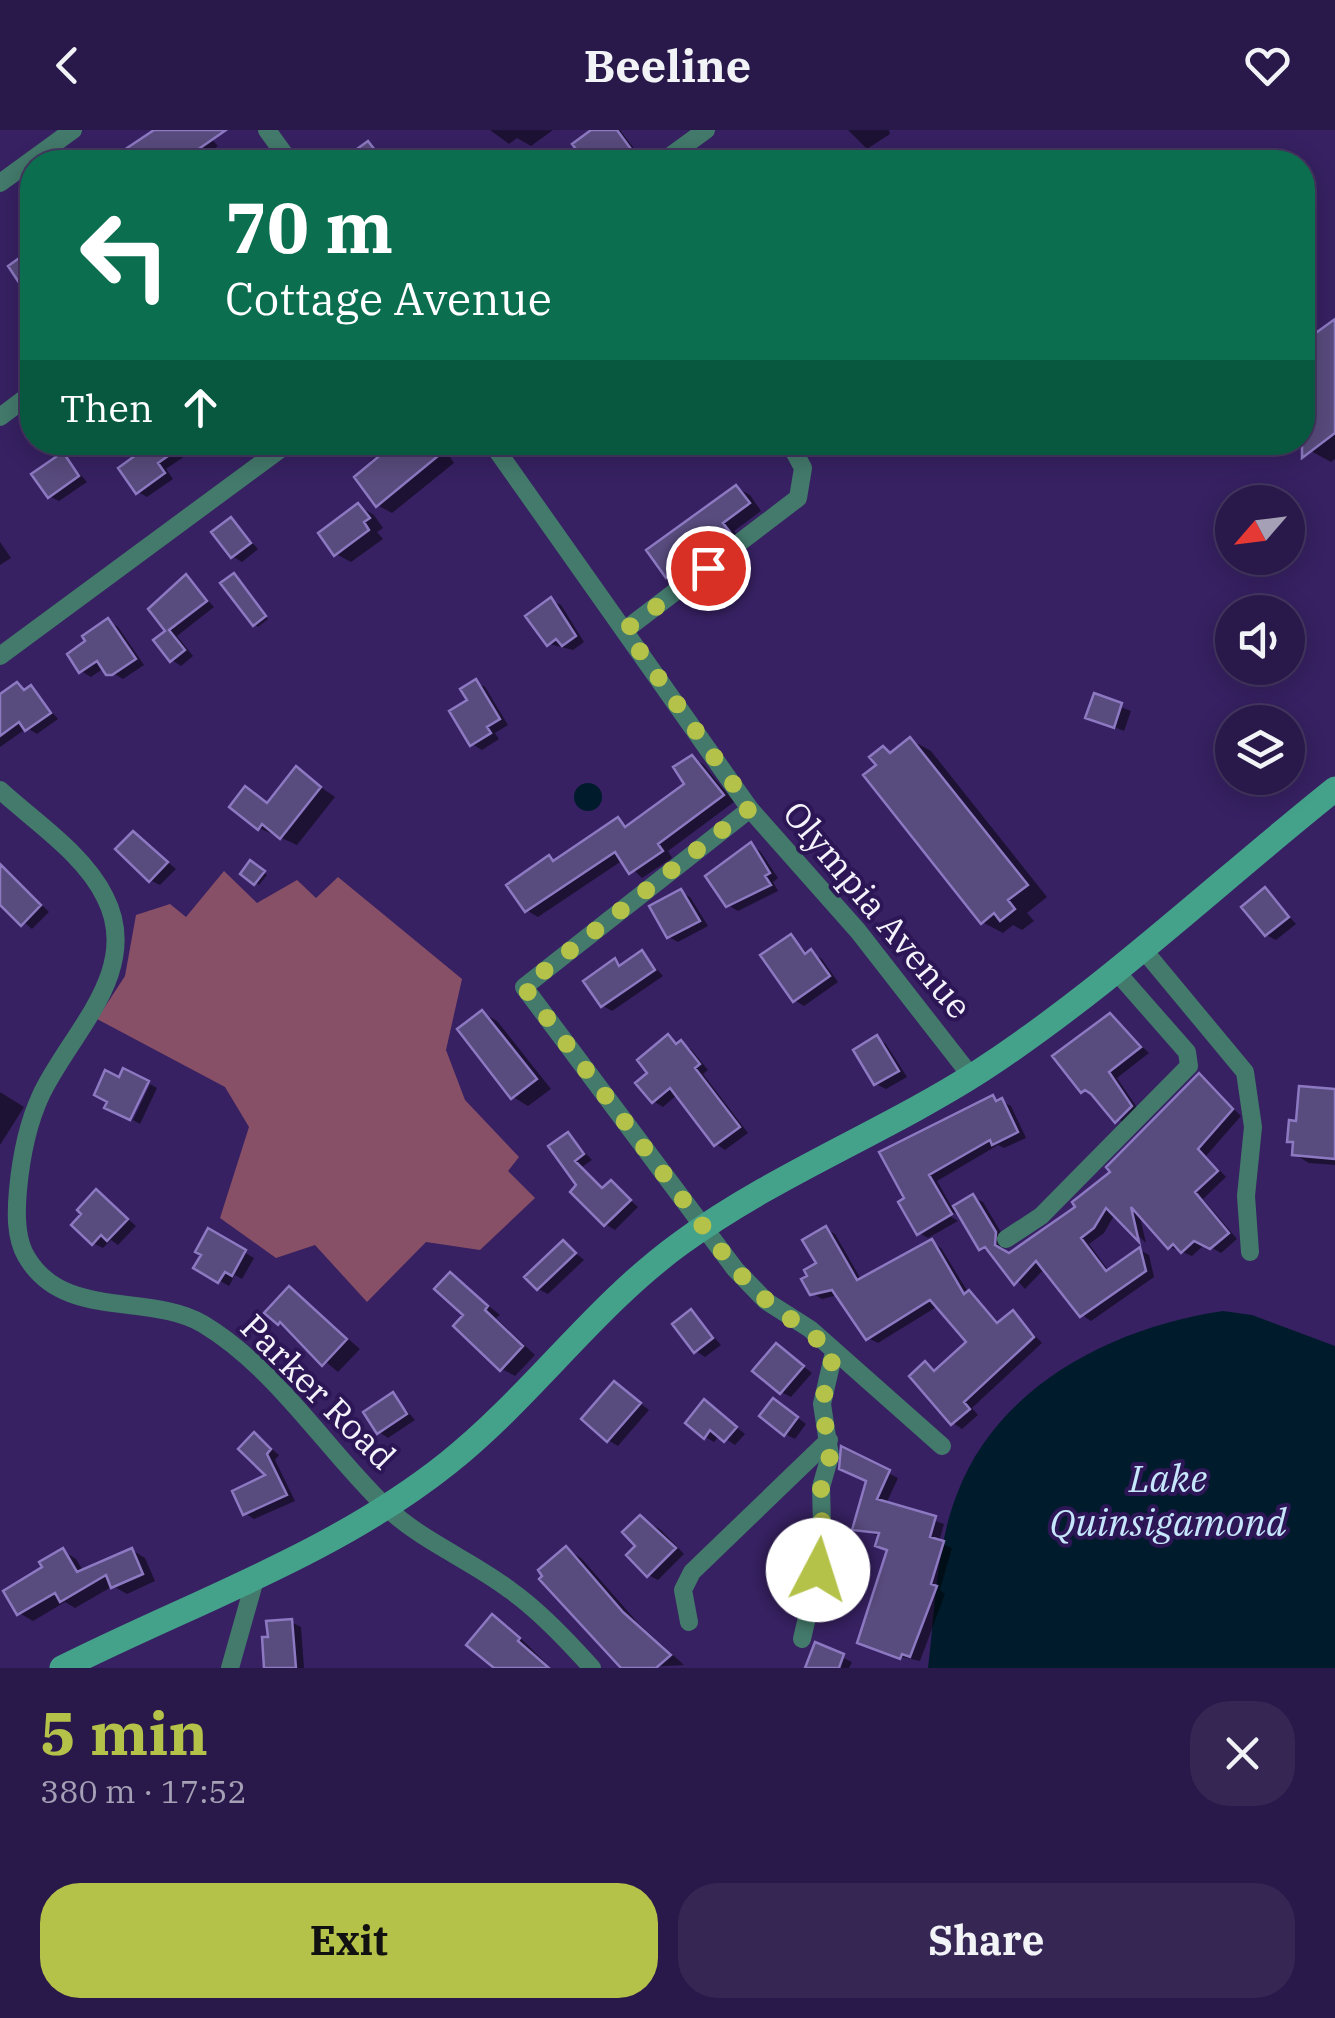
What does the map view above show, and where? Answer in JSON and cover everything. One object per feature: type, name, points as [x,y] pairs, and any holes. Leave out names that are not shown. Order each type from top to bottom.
[{"type":"main road","points":[[62,1668],[256,1576],[384,1505],[469,1445],[620,1294],[704,1227],[972,1076],[1115,970],[1335,789]]},
{"type":"street","points":[[45,150],[73,130]]},
{"type":"street","points":[[678,150],[706,130]]},
{"type":"street","points":[[0,656],[272,455]]},
{"type":"street","name":"Olympia Avenue","points":[[499,455],[750,808],[858,931],[972,1076]]},
{"type":"street","points":[[625,630],[798,498],[802,468],[795,455]]},
{"type":"street","name":"Parker Road","points":[[0,790],[93,875],[110,908],[117,940],[98,1003],[48,1082],[28,1126],[16,1204],[26,1257],[41,1276],[72,1294],[173,1311],[206,1326],[278,1389],[384,1505],[415,1532],[512,1591],[592,1668]]},
{"type":"street","points":[[750,808],[524,987],[755,1291],[834,1352],[942,1446]]},
{"type":"street","points":[[1142,948],[1244,1072],[1253,1127],[1246,1196],[1250,1252]]},
{"type":"street","points":[[1006,1239],[1041,1216],[1189,1066],[1187,1052],[1115,970]]},
{"type":"street","points":[[1144,1004],[1170,982]]},
{"type":"street","points":[[802,1640],[818,1570],[830,1555],[822,1526],[821,1487],[830,1456],[822,1404],[834,1352]]},
{"type":"street","points":[[689,1622],[683,1590],[692,1572],[829,1440]]},
{"type":"street","points":[[230,1668],[256,1576]]},
{"type":"shaded area","points":[[224,871],[257,903],[297,880],[316,898],[338,877],[462,979],[446,1050],[465,1100],[519,1157],[508,1171],[535,1198],[480,1250],[426,1242],[367,1302],[315,1245],[276,1258],[220,1218],[249,1127],[225,1087],[97,1019],[125,976],[136,915],[170,904],[186,917]]},
{"type":"water","points":[[588,783],[598,787],[602,797],[598,807],[588,811],[578,807],[574,797],[578,787]]},
{"type":"water","name":"Lake Quinsigamond","points":[[1223,1311],[1252,1315],[1335,1346],[1335,1668],[928,1668],[940,1558],[950,1514],[976,1455],[1001,1422],[1030,1392],[1102,1347],[1141,1331]]},
{"type":"building","points":[[154,130],[226,130],[197,150],[127,148]]},
{"type":"building","points":[[591,130],[617,130],[631,149],[577,150],[572,144]]},
{"type":"building","points":[[368,141],[375,150],[356,150]]},
{"type":"building","points":[[20,258],[20,284],[8,266]]},
{"type":"building","points":[[1335,319],[1335,433],[1315,448],[1315,334]]},
{"type":"building","points":[[59,455],[65,455],[79,476],[48,498],[31,474]]},
{"type":"building","points":[[136,455],[169,455],[158,463],[165,473],[136,494],[118,468]]},
{"type":"building","points":[[380,455],[439,455],[376,507],[354,477]]},
{"type":"building","points":[[736,485],[750,503],[723,523],[730,532],[666,578],[646,550]]},
{"type":"building","points":[[358,503],[370,518],[364,522],[369,530],[334,556],[318,533]]},
{"type":"building","points":[[231,517],[251,543],[231,558],[211,532]]},
{"type":"building","points":[[234,573],[266,616],[253,626],[220,583]]},
{"type":"building","points":[[186,574],[207,601],[169,630],[185,650],[170,662],[153,640],[165,631],[148,609]]},
{"type":"building","points":[[551,597],[576,636],[562,646],[556,639],[547,646],[525,616]]},
{"type":"building","points":[[108,618],[136,659],[112,675],[106,675],[97,661],[79,673],[67,654],[85,641],[82,636]]},
{"type":"building","points":[[476,679],[500,719],[487,727],[491,733],[470,746],[449,711],[467,700],[460,689]]},
{"type":"building","points":[[17,682],[24,690],[31,685],[51,713],[25,731],[19,722],[0,736],[0,694]]},
{"type":"building","points":[[1094,693],[1122,703],[1114,728],[1085,718]]},
{"type":"building","points":[[910,737],[1028,885],[1008,900],[1015,909],[1000,921],[994,913],[981,924],[863,775],[876,765],[869,757],[883,746],[890,753]]},
{"type":"building","points":[[692,755],[724,795],[658,844],[663,851],[629,874],[615,852],[525,912],[506,885],[549,855],[553,861],[618,817],[625,827],[684,784],[673,767]]},
{"type":"building","points":[[296,766],[321,787],[280,839],[262,824],[258,830],[229,807],[245,786],[267,803]]},
{"type":"building","points":[[133,831],[168,862],[149,882],[115,849]]},
{"type":"building","points":[[751,842],[770,873],[765,876],[771,885],[726,907],[705,876]]},
{"type":"building","points":[[250,860],[265,871],[254,885],[240,874]]},
{"type":"building","points":[[0,864],[41,905],[21,926],[0,905]]},
{"type":"building","points":[[1265,887],[1289,917],[1265,936],[1241,907]]},
{"type":"building","points":[[681,889],[700,921],[667,938],[649,906]]},
{"type":"building","points":[[791,934],[805,954],[811,949],[830,976],[793,1002],[760,955]]},
{"type":"building","points":[[642,950],[655,970],[601,1007],[583,981],[615,958],[619,966]]},
{"type":"building","points":[[482,1010],[537,1079],[511,1099],[457,1029]]},
{"type":"building","points":[[1110,1013],[1141,1047],[1109,1072],[1132,1106],[1115,1123],[1091,1094],[1085,1090],[1081,1093],[1052,1056]]},
{"type":"building","points":[[668,1034],[676,1044],[681,1040],[700,1064],[695,1068],[740,1127],[714,1146],[670,1088],[652,1103],[635,1083],[647,1073],[637,1060]]},
{"type":"building","points":[[877,1035],[899,1071],[874,1085],[853,1050]]},
{"type":"building","points":[[123,1068],[149,1081],[130,1120],[104,1108],[107,1102],[94,1095],[105,1070],[119,1077]]},
{"type":"building","points":[[1199,1073],[1233,1109],[1198,1149],[1218,1171],[1195,1192],[1229,1233],[1210,1249],[1194,1241],[1181,1253],[1173,1244],[1168,1249],[1131,1207],[1139,1242],[1106,1208],[1094,1228],[1081,1238],[1106,1271],[1140,1247],[1146,1271],[1080,1317],[1036,1261],[1014,1285],[985,1247],[979,1250],[953,1206],[973,1194],[996,1232],[995,1245],[1009,1253],[1075,1207],[1072,1202],[1110,1172],[1106,1167]]},
{"type":"building","points":[[1299,1086],[1335,1089],[1335,1159],[1292,1155],[1293,1142],[1287,1142],[1289,1120],[1296,1121]]},
{"type":"building","points":[[993,1095],[996,1101],[1002,1098],[1018,1132],[992,1145],[990,1140],[929,1175],[952,1214],[917,1235],[898,1202],[904,1198],[879,1152]]},
{"type":"building","points":[[568,1132],[584,1154],[575,1161],[602,1188],[611,1180],[631,1200],[604,1226],[570,1192],[576,1185],[548,1146]]},
{"type":"building","points":[[96,1189],[128,1219],[107,1241],[101,1235],[92,1245],[71,1225],[81,1214],[77,1210]]},
{"type":"building","points":[[826,1226],[857,1280],[932,1239],[964,1294],[969,1290],[997,1323],[1013,1310],[1034,1337],[964,1402],[970,1409],[951,1425],[909,1376],[925,1361],[934,1371],[966,1342],[930,1300],[866,1340],[832,1290],[810,1295],[801,1279],[807,1276],[804,1270],[816,1263],[802,1240]]},
{"type":"building","points":[[208,1228],[246,1250],[232,1276],[225,1272],[218,1283],[193,1268],[201,1255],[195,1252]]},
{"type":"building","points":[[563,1240],[576,1253],[537,1290],[524,1277]]},
{"type":"building","points":[[450,1272],[488,1306],[485,1310],[523,1346],[500,1371],[453,1326],[463,1315],[434,1289]]},
{"type":"building","points":[[289,1286],[347,1339],[322,1366],[280,1322],[278,1325],[264,1313]]},
{"type":"building","points":[[691,1309],[713,1338],[694,1353],[672,1324]]},
{"type":"building","points":[[776,1343],[804,1366],[780,1394],[752,1371]]},
{"type":"building","points":[[614,1381],[641,1403],[607,1442],[581,1419]]},
{"type":"building","points":[[393,1392],[407,1414],[377,1434],[363,1412]]},
{"type":"building","points":[[773,1398],[798,1417],[784,1436],[759,1416]]},
{"type":"building","points":[[704,1399],[737,1427],[724,1442],[710,1430],[704,1439],[685,1423]]},
{"type":"building","points":[[254,1432],[271,1449],[267,1454],[287,1495],[243,1515],[232,1491],[265,1475],[238,1449]]},
{"type":"building","points":[[841,1446],[890,1470],[877,1499],[936,1516],[930,1537],[944,1541],[931,1584],[937,1586],[910,1657],[902,1654],[900,1659],[857,1643],[887,1550],[875,1546],[879,1533],[852,1530],[866,1481],[839,1469]]},
{"type":"building","points":[[640,1515],[676,1548],[647,1577],[626,1555],[635,1546],[622,1532]]},
{"type":"building","points":[[566,1546],[623,1612],[671,1655],[656,1668],[621,1668],[539,1579],[542,1576],[538,1570]]},
{"type":"building","points":[[63,1548],[77,1572],[132,1548],[143,1574],[111,1588],[106,1575],[60,1602],[55,1593],[17,1615],[3,1591],[42,1567],[39,1562]]},
{"type":"building","points":[[492,1614],[549,1668],[494,1668],[466,1645]]},
{"type":"building","points":[[292,1619],[296,1668],[264,1668],[262,1637],[268,1637],[266,1621]]},
{"type":"building","points":[[815,1642],[844,1654],[839,1668],[805,1668]]},
{"type":"route","points":[[708,568],[625,630],[750,808],[524,987],[735,1269],[755,1291],[810,1329],[834,1352],[822,1404],[830,1456],[821,1487],[822,1526],[830,1555],[818,1570]]}]
